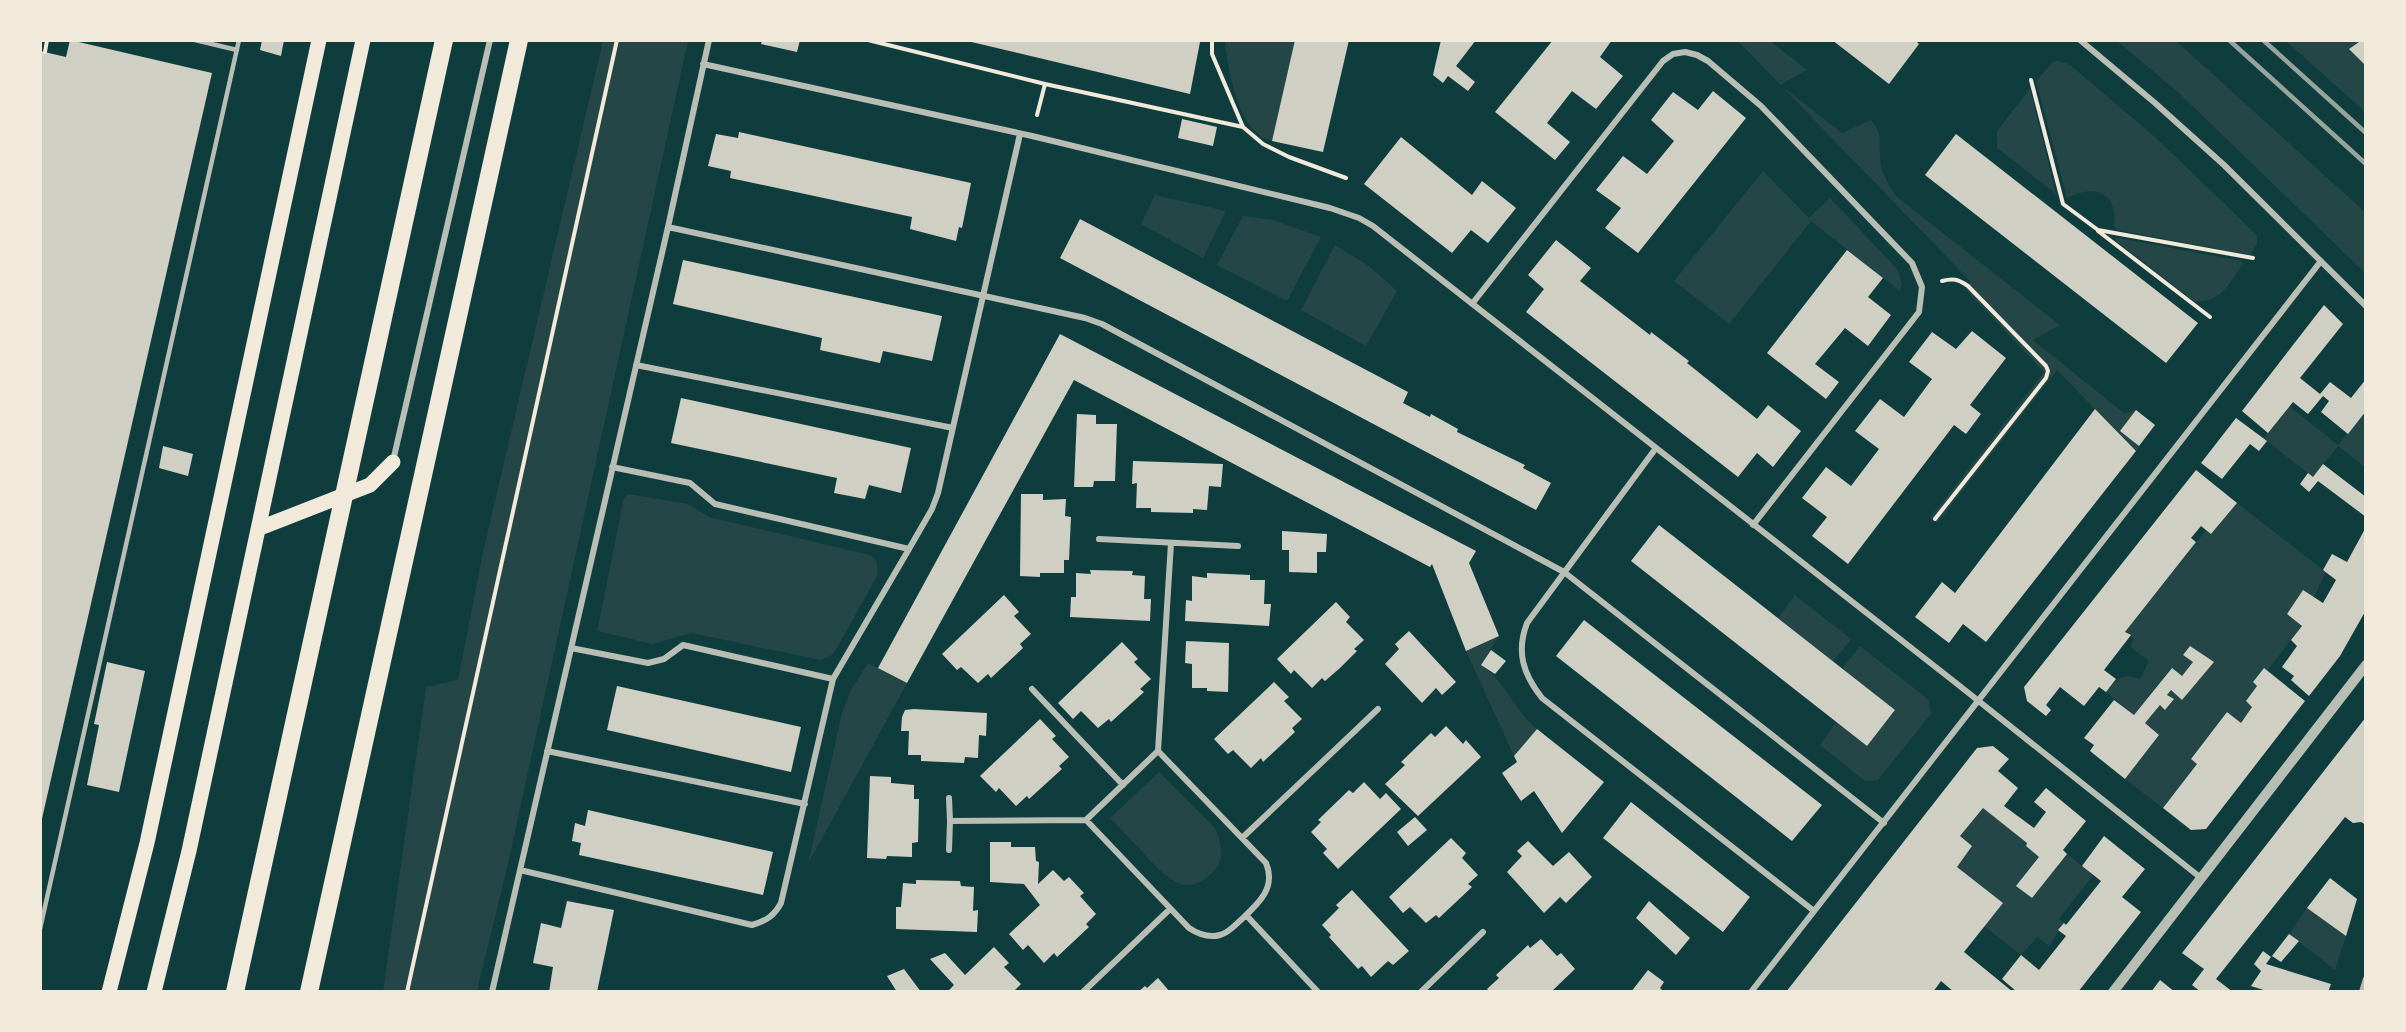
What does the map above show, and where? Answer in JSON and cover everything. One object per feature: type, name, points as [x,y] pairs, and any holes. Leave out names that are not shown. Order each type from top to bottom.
[{"type":"highway","points":[[235,992],[444,40]]},
{"type":"highway","points":[[309,992],[519,40]]},
{"type":"main road","points":[[109,992],[150,832],[319,40]]},
{"type":"main road","points":[[154,992],[189,851],[260,528],[363,40]]},
{"type":"main road","points":[[260,528],[370,485],[393,462]]},
{"type":"street","points":[[393,462],[490,40]]},
{"type":"street","points":[[492,992],[709,40]]},
{"type":"street","points":[[2080,40],[2224,165],[2366,306]]},
{"type":"street","points":[[1472,304],[1663,61],[1673,54],[1685,52],[1708,61],[1761,106],[1912,263],[1922,287],[1919,312],[1753,525]]},
{"type":"street","points":[[703,64],[1032,136],[1319,205],[1359,218],[1373,226],[2201,878]]},
{"type":"street","points":[[520,870],[752,925],[770,918],[781,903],[833,679],[932,509],[938,493],[1020,134]]},
{"type":"street","points":[[668,226],[1085,318],[1102,324],[1564,572],[1884,823]]},
{"type":"street","points":[[1751,992],[2321,261]]},
{"type":"street","points":[[636,364],[953,428]]},
{"type":"street","points":[[1656,448],[1527,623],[1522,638],[1523,668],[1532,686],[1542,698],[1814,911]]},
{"type":"street","points":[[612,467],[690,483],[715,504],[909,549]]},
{"type":"street","points":[[1099,539],[1238,546]]},
{"type":"street","points":[[950,821],[1086,820],[1158,751],[1171,543]]},
{"type":"street","points":[[571,648],[648,663],[664,659],[683,645],[833,679]]},
{"type":"street","points":[[2113,992],[2366,665]]},
{"type":"street","points":[[1032,689],[1123,785]]},
{"type":"street","points":[[1242,838],[1378,709]]},
{"type":"street","points":[[547,751],[805,804]]},
{"type":"street","points":[[1086,820],[1170,909],[1198,934],[1220,935],[1246,915],[1267,892],[1270,873],[1266,862],[1158,751]]},
{"type":"street","points":[[949,798],[949,850]]},
{"type":"street","points":[[1083,992],[1170,909]]},
{"type":"street","points":[[1246,915],[1318,992]]},
{"type":"street","points":[[1421,992],[1483,932]]},
{"type":"street","points":[[2362,992],[2366,979]]},
{"type":"lane","points":[[195,40],[237,50]]},
{"type":"lane","points":[[40,929],[239,40]]},
{"type":"path","points":[[45,52],[47,40]]},
{"type":"path","points":[[407,992],[617,40]]},
{"type":"path","points":[[868,40],[1044,84],[1244,127]]},
{"type":"path","points":[[1212,40],[1212,54],[1244,127],[1263,144],[1289,157],[1346,178]]},
{"type":"path","points":[[2031,80],[2063,204],[2210,317]]},
{"type":"path","points":[[1032,136],[1044,84]]},
{"type":"path","points":[[2098,230],[2253,258]]},
{"type":"path","points":[[1922,287],[1951,278],[1968,285],[2046,366],[2048,371],[2046,378],[1935,519]]},
{"type":"shaded area","points":[[603,41],[688,41],[507,868],[477,991],[383,992],[426,687],[458,680],[483,552]]},
{"type":"shaded area","points":[[1225,41],[1295,41],[1272,141],[1263,138],[1251,127],[1239,105],[1231,78]]},
{"type":"shaded area","points":[[1738,41],[1770,41],[1807,70],[1780,85]]},
{"type":"shaded area","points":[[2117,41],[2176,41],[2365,212],[2365,273],[2180,94]]},
{"type":"shaded area","points":[[2286,41],[2362,41],[2350,49],[2365,66],[2365,112]]},
{"type":"shaded area","points":[[2053,62],[2069,64],[2156,138],[2257,235],[2257,244],[2250,255],[2118,230],[2114,226],[2112,205],[2102,194],[2095,191],[2086,192],[2067,198],[2036,81]]},
{"type":"shaded area","points":[[1782,87],[1842,133],[1871,120],[1879,134],[1880,162],[1883,173],[1897,197],[2060,325],[2033,340],[2125,414],[2137,409],[2121,431],[2139,446],[2136,451],[2057,370],[1937,523],[1930,518],[2044,372],[1965,289],[1971,282]]},
{"type":"shaded area","points":[[2030,89],[2056,194],[1997,148],[1997,131]]},
{"type":"shaded area","points":[[1763,171],[1809,218],[1830,198],[1897,269],[1902,284],[1900,291],[1811,221],[1729,324],[1674,281]]},
{"type":"shaded area","points":[[1155,195],[1226,211],[1203,258],[1141,224]]},
{"type":"shaded area","points":[[1243,216],[1273,220],[1321,237],[1287,301],[1217,265]]},
{"type":"shaded area","points":[[2117,238],[2242,261],[2243,264],[2218,296],[2203,301],[2194,301],[2115,240]]},
{"type":"shaded area","points":[[1335,245],[1369,266],[1397,291],[1366,346],[1301,310]]},
{"type":"shaded area","points":[[2289,406],[2338,445],[2365,411],[2365,467],[2338,446],[2313,477],[2263,438]]},
{"type":"shaded area","points":[[628,494],[688,504],[709,517],[870,555],[876,560],[878,574],[837,648],[832,655],[821,660],[691,633],[653,644],[597,631],[624,498]]},
{"type":"shaded area","points":[[2237,503],[2326,572],[2314,597],[2303,590],[2287,614],[2302,626],[2267,671],[2264,669],[2253,682],[2257,686],[2246,701],[2252,707],[2241,723],[2227,712],[2191,759],[2197,764],[2163,808],[2125,779],[2159,735],[2145,723],[2160,705],[2165,710],[2174,700],[2167,695],[2171,690],[2182,700],[2213,662],[2190,646],[2183,655],[2193,662],[2182,676],[2171,668],[2134,715],[2106,692],[2120,678],[2129,676],[2140,679],[2149,661],[2132,648],[2131,643],[2134,639],[2125,632],[2206,530],[2211,534]]},
{"type":"shaded area","points":[[1795,595],[1851,639],[1833,662],[1778,618]]},
{"type":"shaded area","points":[[1499,636],[1481,665],[1497,679],[1537,729],[1514,756],[1466,651]]},
{"type":"shaded area","points":[[1860,646],[1929,700],[1931,714],[1877,781],[1865,781],[1820,745],[1836,722],[1867,746],[1895,711],[1842,669]]},
{"type":"shaded area","points":[[868,663],[907,683],[808,864],[842,713],[850,692]]},
{"type":"shaded area","points":[[1159,772],[1215,828],[1219,839],[1221,856],[1218,866],[1204,880],[1194,884],[1185,885],[1169,878],[1110,818]]},
{"type":"shaded area","points":[[1983,808],[2027,843],[2026,846],[2039,857],[2017,886],[2031,898],[2067,854],[2093,875],[2059,919],[2064,923],[2049,946],[2037,937],[2021,955],[1984,926],[2003,903],[1957,867],[1972,846],[1960,836]]},
{"type":"shaded area","points":[[2307,908],[2346,936],[2335,970],[2289,934]]},
{"type":"building","points":[[70,40],[212,73],[41,823],[40,51],[66,57]]},
{"type":"building","points":[[262,40],[284,40],[281,56],[260,50]]},
{"type":"building","points":[[762,40],[800,40],[797,52],[761,44]]},
{"type":"building","points":[[963,40],[1193,40],[1200,42],[1190,94]]},
{"type":"building","points":[[1295,40],[1349,40],[1323,152],[1272,141]]},
{"type":"building","points":[[1441,40],[1476,40],[1456,66],[1475,82],[1468,91],[1448,76],[1443,83],[1433,75]]},
{"type":"building","points":[[1553,40],[1612,40],[1600,57],[1623,76],[1596,109],[1572,91],[1547,123],[1570,142],[1555,160],[1495,112]]},
{"type":"building","points":[[1832,40],[1915,40],[1919,44],[1889,84]]},
{"type":"building","points":[[2362,40],[2366,40],[2366,66],[2349,49]]},
{"type":"building","points":[[1713,91],[1746,118],[1638,253],[1605,228],[1621,208],[1596,190],[1623,156],[1647,174],[1674,141],[1651,120],[1673,92],[1698,110]]},
{"type":"building","points":[[1182,119],[1217,127],[1213,146],[1178,138]]},
{"type":"building","points":[[739,132],[971,183],[962,228],[959,227],[956,241],[910,229],[912,217],[730,178],[731,171],[708,166],[716,134],[738,138]]},
{"type":"building","points":[[1956,134],[2198,323],[2166,363],[1925,175]]},
{"type":"building","points":[[1401,137],[1472,195],[1482,181],[1516,208],[1488,243],[1471,230],[1452,253],[1364,184]]},
{"type":"building","points":[[1080,219],[1408,392],[1403,403],[1430,417],[1431,414],[1458,429],[1457,432],[1525,465],[1523,468],[1551,483],[1536,510],[1060,258]]},
{"type":"building","points":[[1556,240],[1591,268],[1580,281],[1650,335],[1651,332],[1689,361],[1687,363],[1757,419],[1768,405],[1801,431],[1773,467],[1757,453],[1738,477],[1526,312],[1544,289],[1528,275]]},
{"type":"building","points":[[1847,250],[1883,278],[1868,297],[1891,315],[1868,346],[1845,328],[1815,364],[1839,382],[1826,399],[1767,353]]},
{"type":"building","points":[[683,260],[942,316],[932,361],[883,351],[880,363],[820,350],[822,338],[673,304]]},
{"type":"building","points":[[2324,305],[2343,324],[2300,378],[2320,394],[2330,382],[2351,398],[2366,379],[2366,411],[2348,434],[2321,412],[2329,401],[2323,396],[2308,414],[2293,402],[2268,433],[2242,411]]},
{"type":"building","points":[[1972,331],[2006,358],[1970,405],[1981,414],[1966,434],[1954,425],[1848,564],[1812,536],[1827,517],[1802,498],[1826,467],[1851,486],[1879,449],[1855,431],[1880,399],[1904,417],[1932,379],[1909,362],[1932,332],[1956,349]]},
{"type":"building","points":[[1060,334],[1476,551],[1469,563],[1499,636],[1466,651],[1432,564],[1430,567],[1074,380],[907,683],[878,668]]},
{"type":"building","points":[[681,398],[911,448],[901,493],[869,485],[865,499],[834,493],[837,478],[671,443]]},
{"type":"building","points":[[2095,409],[2136,451],[1986,642],[1963,624],[1949,643],[1915,617],[1942,582],[1955,593]]},
{"type":"building","points":[[2136,410],[2155,425],[2139,446],[2120,431]]},
{"type":"building","points":[[1077,414],[1096,415],[1096,424],[1117,424],[1115,481],[1094,481],[1093,487],[1074,487]]},
{"type":"building","points":[[2236,418],[2267,441],[2259,451],[2250,444],[2222,479],[2201,463]]},
{"type":"building","points":[[163,446],[193,454],[188,476],[159,468]]},
{"type":"building","points":[[1133,461],[1223,464],[1221,487],[1209,486],[1207,510],[1193,509],[1193,513],[1151,512],[1151,508],[1136,508],[1137,483],[1132,484]]},
{"type":"building","points":[[2323,464],[2366,497],[2366,517],[2318,481],[2309,492],[2300,484],[2308,473],[2313,477]]},
{"type":"building","points":[[2196,470],[2237,503],[2211,534],[2201,526],[2191,538],[2196,542],[2125,632],[2131,635],[2104,670],[2116,679],[2106,692],[2099,687],[2084,706],[2060,687],[2046,705],[2051,710],[2046,716],[2027,701],[2024,687]]},
{"type":"building","points":[[1021,494],[1043,494],[1043,500],[1066,499],[1065,516],[1071,517],[1069,560],[1064,560],[1064,573],[1040,573],[1040,577],[1020,576]]},
{"type":"building","points":[[1659,525],[1895,710],[1867,746],[1631,561]]},
{"type":"building","points":[[2366,527],[2366,610],[2340,656],[2309,696],[2291,680],[2294,676],[2282,667],[2297,646],[2291,640],[2302,626],[2287,614],[2303,590],[2323,603],[2336,580],[2323,570],[2332,554],[2347,562]]},
{"type":"building","points":[[1282,531],[1327,534],[1326,552],[1317,552],[1317,573],[1289,572],[1289,550],[1282,550]]},
{"type":"building","points":[[1090,570],[1133,571],[1132,575],[1145,576],[1144,599],[1151,599],[1150,621],[1070,617],[1071,597],[1076,597],[1076,573],[1091,574]]},
{"type":"building","points":[[1207,573],[1250,575],[1250,580],[1265,580],[1264,604],[1271,604],[1269,626],[1185,621],[1186,600],[1192,601],[1192,576],[1207,578]]},
{"type":"building","points":[[1004,595],[1019,612],[1014,616],[1031,634],[1020,644],[1023,648],[991,678],[988,674],[978,683],[961,667],[957,670],[942,654]]},
{"type":"building","points":[[1336,602],[1350,617],[1346,622],[1364,640],[1354,649],[1357,651],[1340,668],[1325,681],[1322,678],[1312,688],[1294,670],[1291,674],[1277,659]]},
{"type":"building","points":[[1584,620],[1822,805],[1792,841],[1556,656]]},
{"type":"building","points":[[1409,631],[1456,682],[1442,695],[1436,688],[1422,703],[1385,664],[1399,649],[1395,644]]},
{"type":"building","points":[[1186,641],[1229,643],[1228,692],[1192,688],[1192,664],[1185,663]]},
{"type":"building","points":[[1122,642],[1138,659],[1134,662],[1151,679],[1140,689],[1144,692],[1111,722],[1109,719],[1098,728],[1081,711],[1073,719],[1058,703]]},
{"type":"building","points":[[2190,646],[2214,662],[2182,700],[2171,690],[2167,695],[2174,699],[2165,710],[2160,705],[2145,723],[2159,735],[2125,779],[2090,751],[2094,745],[2084,738],[2114,700],[2134,715],[2172,668],[2182,676],[2193,662],[2183,655]]},
{"type":"building","points":[[1491,650],[1506,661],[1495,674],[1481,665]]},
{"type":"building","points":[[107,662],[145,671],[119,792],[87,785],[99,725],[94,724]]},
{"type":"building","points":[[2264,668],[2305,701],[2206,829],[2191,830],[2163,808],[2197,764],[2191,759],[2227,712],[2241,723],[2252,707],[2246,701],[2257,686],[2253,682]]},
{"type":"building","points":[[1274,682],[1289,697],[1284,701],[1302,719],[1292,728],[1295,732],[1263,762],[1261,758],[1251,768],[1233,750],[1228,754],[1214,739]]},
{"type":"building","points":[[617,686],[801,727],[791,772],[607,730]]},
{"type":"building","points":[[905,710],[987,713],[986,736],[979,735],[978,758],[965,757],[964,763],[921,761],[921,755],[908,755],[909,731],[901,731],[902,717]]},
{"type":"building","points":[[2366,717],[2366,825],[2361,822],[2353,823],[2345,817],[2274,906],[2216,979],[2233,992],[2201,992],[2192,985],[2204,969],[2182,953]]},
{"type":"building","points":[[1040,719],[1056,736],[1052,739],[1069,757],[1059,766],[1062,769],[1029,799],[1027,796],[1016,806],[999,788],[996,792],[980,776]]},
{"type":"building","points":[[1446,726],[1463,744],[1466,740],[1481,757],[1418,816],[1385,784],[1405,765],[1401,762],[1431,733],[1435,737]]},
{"type":"building","points":[[1537,729],[1604,782],[1562,833],[1534,791],[1521,801],[1502,773],[1517,762],[1514,756]]},
{"type":"building","points":[[1993,746],[2009,759],[1998,771],[2018,788],[2004,806],[2034,828],[2046,812],[2034,802],[2046,788],[2086,821],[2063,850],[2067,854],[2032,898],[2016,886],[2039,857],[2026,846],[2027,843],[1983,808],[1960,836],[1972,846],[1957,867],[2003,903],[1964,952],[2013,992],[1954,992],[1941,981],[1933,992],[1786,992],[1977,748]]},
{"type":"building","points":[[870,776],[891,777],[891,783],[914,785],[914,799],[919,799],[918,842],[912,843],[912,857],[867,858]]},
{"type":"building","points":[[1364,782],[1380,799],[1386,793],[1401,809],[1338,869],[1323,853],[1327,849],[1311,832],[1321,822],[1318,820],[1349,790],[1353,793]]},
{"type":"building","points":[[1631,802],[1750,897],[1723,932],[1603,838]]},
{"type":"building","points":[[588,810],[773,852],[763,895],[579,855],[581,843],[572,841],[575,823],[585,826]]},
{"type":"building","points":[[1415,817],[1427,830],[1408,846],[1397,832]]},
{"type":"building","points":[[2104,836],[2145,869],[2122,897],[2141,912],[2078,992],[2017,992],[2002,979],[2021,955],[2039,970],[2066,936],[2058,930],[2064,923],[2066,925],[2101,881],[2082,866]]},
{"type":"building","points":[[1451,838],[1466,853],[1462,858],[1478,875],[1468,884],[1472,887],[1439,918],[1436,915],[1426,923],[1410,907],[1403,913],[1389,897]]},
{"type":"building","points":[[1528,841],[1553,866],[1569,852],[1592,877],[1566,903],[1560,897],[1544,913],[1507,872],[1522,856],[1517,851]]},
{"type":"building","points":[[990,842],[1011,842],[1011,847],[1035,847],[1036,861],[1039,862],[1038,884],[1053,870],[1064,881],[1069,877],[1084,893],[1080,896],[1096,914],[1086,924],[1089,927],[1057,957],[1054,953],[1044,963],[1028,945],[1023,950],[1009,934],[1040,905],[1024,884],[990,882]]},
{"type":"building","points":[[2330,878],[2357,899],[2346,936],[2307,908]]},
{"type":"building","points":[[916,880],[960,881],[961,886],[974,887],[973,911],[978,910],[977,932],[896,929],[896,907],[901,907],[903,883],[916,884]]},
{"type":"building","points":[[1352,890],[1409,951],[1393,965],[1388,961],[1371,977],[1362,966],[1358,969],[1329,937],[1331,935],[1322,925],[1339,908],[1336,905]]},
{"type":"building","points":[[567,901],[614,910],[597,992],[549,992],[553,967],[533,963],[541,923],[561,928]]},
{"type":"building","points":[[1649,901],[1690,938],[1676,955],[1636,918]]},
{"type":"building","points":[[2289,934],[2299,941],[2281,962],[2272,956]]},
{"type":"building","points":[[1541,939],[1557,956],[1561,953],[1575,969],[1551,992],[1490,992],[1487,989],[1499,978],[1496,975],[1528,945],[1530,948]]},
{"type":"building","points":[[994,947],[1009,963],[1004,967],[1021,984],[1013,992],[947,992],[954,985],[930,959],[945,953],[965,975]]},
{"type":"building","points":[[2263,951],[2271,957],[2266,964],[2331,984],[2328,992],[2270,992],[2251,986],[2261,971],[2254,964]]},
{"type":"building","points":[[904,969],[921,992],[897,992],[887,976]]},
{"type":"building","points":[[1648,970],[1664,982],[1660,988],[1664,992],[1631,992]]},
{"type":"building","points":[[1158,978],[1170,992],[1138,992],[1145,986],[1147,988]]},
{"type":"building","points":[[2160,980],[2175,992],[2151,992]]},
{"type":"railway","points":[[2229,40],[2366,164]]},
{"type":"railway","points":[[2263,40],[2366,133]]}]
